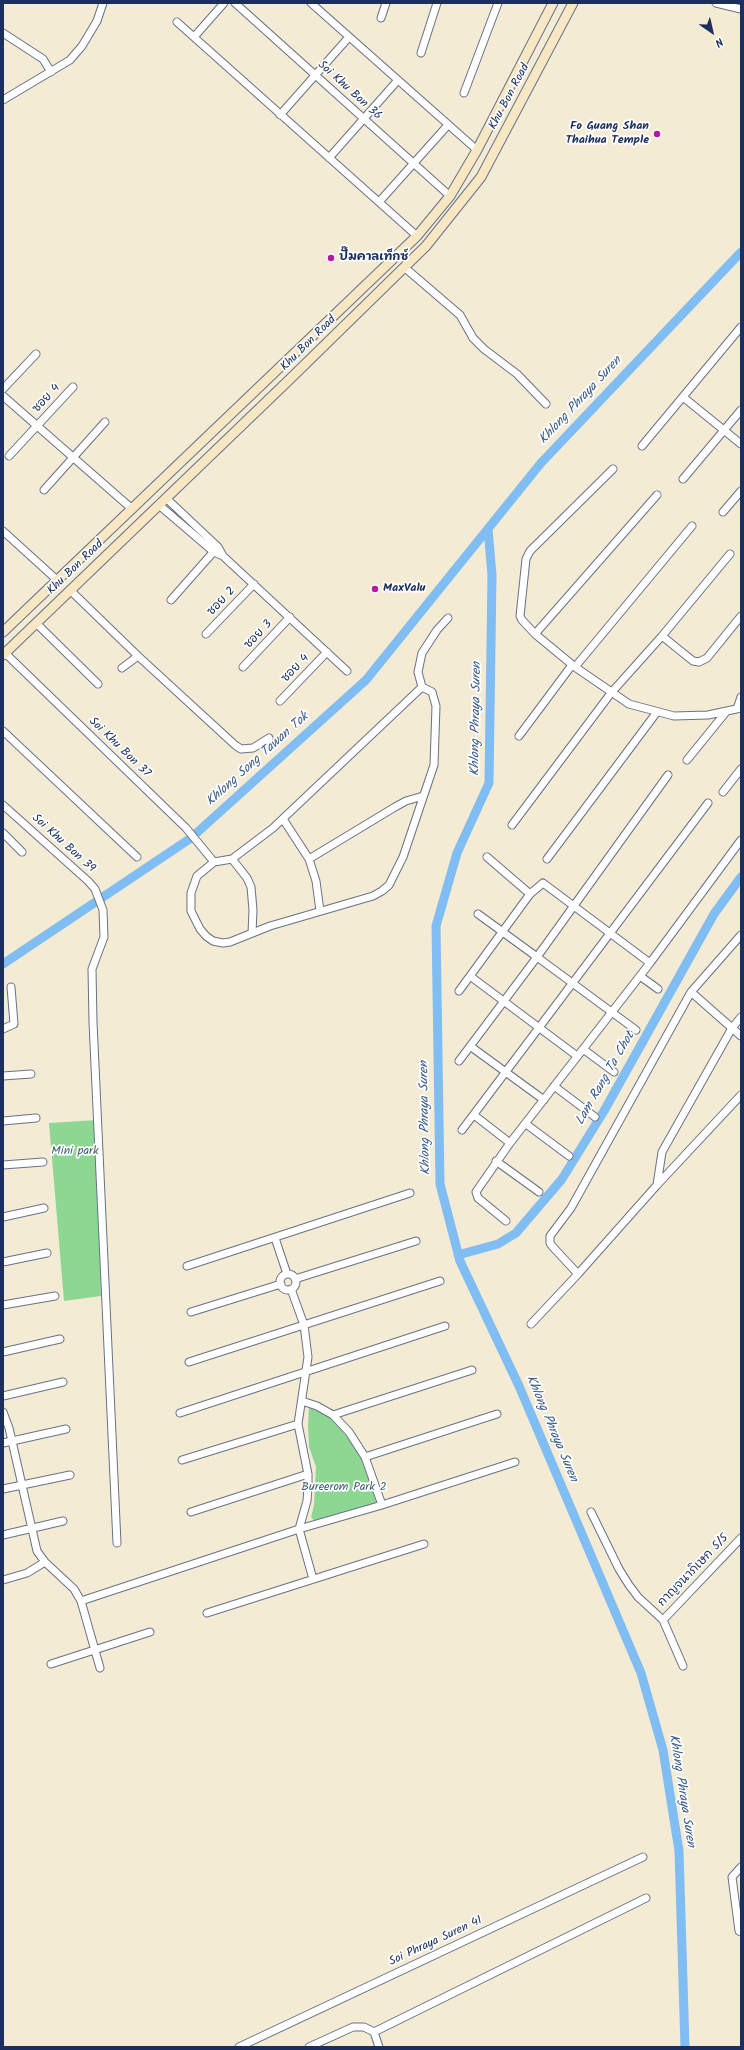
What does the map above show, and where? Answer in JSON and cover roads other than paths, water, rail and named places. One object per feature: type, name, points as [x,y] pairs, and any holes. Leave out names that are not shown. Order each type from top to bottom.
[{"type":"main road","name":"Khu Bon Road","points":[[3,632],[416,236],[450,196],[477,150],[553,3]]},
{"type":"main road","name":"Khu Bon Road","points":[[4,654],[426,246],[481,177],[573,3]]},
{"type":"main road","points":[[320,329],[330,339]]},
{"type":"street","points":[[3,100],[70,60],[82,46],[97,21],[103,3]]},
{"type":"street","points":[[194,37],[224,3]]},
{"type":"street","name":"Soi Khu Bon 36","points":[[235,3],[450,196]]},
{"type":"street","points":[[311,3],[477,150]]},
{"type":"street","points":[[381,18],[386,3]]},
{"type":"street","points":[[421,53],[438,3]]},
{"type":"street","points":[[464,93],[498,3]]},
{"type":"street","points":[[716,3],[737,7]]},
{"type":"street","points":[[177,22],[280,115],[380,202],[416,236]]},
{"type":"street","points":[[3,33],[43,59],[51,72]]},
{"type":"street","points":[[280,115],[350,37]]},
{"type":"street","points":[[329,158],[398,80]]},
{"type":"street","points":[[380,202],[448,125]]},
{"type":"street","points":[[404,267],[460,315],[472,338],[517,374],[546,404]]},
{"type":"street","points":[[642,446],[741,327]]},
{"type":"street","points":[[3,389],[36,354]]},
{"type":"street","name":"ซอย 4","points":[[36,426],[73,387]]},
{"type":"street","points":[[3,396],[131,508]]},
{"type":"street","points":[[683,398],[741,444]]},
{"type":"street","points":[[683,479],[741,410]]},
{"type":"street","points":[[44,490],[105,422]]},
{"type":"street","points":[[9,456],[36,426]]},
{"type":"street","points":[[612,470],[530,551],[526,559],[520,616],[522,620],[535,634],[574,666],[629,704],[674,716],[708,715],[739,708],[741,697]]},
{"type":"street","points":[[723,512],[741,491]]},
{"type":"street","points":[[535,634],[657,495]]},
{"type":"street","points":[[166,498],[216,550]]},
{"type":"street","points":[[159,505],[223,556],[347,670]]},
{"type":"street","points":[[519,736],[574,666],[692,526]]},
{"type":"street","points":[[3,531],[57,580]]},
{"type":"street","points":[[171,600],[216,550]]},
{"type":"street","points":[[512,825],[611,693],[662,636],[730,554]]},
{"type":"street","name":"ซอย 2","points":[[206,634],[254,584]]},
{"type":"street","points":[[70,590],[138,656],[241,749],[253,748],[269,738]]},
{"type":"street","points":[[662,636],[693,661],[699,662],[707,658],[741,616]]},
{"type":"street","name":"ซอย 3","points":[[243,667],[290,617]]},
{"type":"street","points":[[422,687],[283,819],[232,859],[214,862],[197,876],[193,883],[190,901],[194,919],[200,929],[213,941],[223,943],[230,942],[252,933],[320,911],[373,896],[389,885],[403,857],[434,765],[436,706],[432,692],[422,687],[418,672],[422,653],[437,630],[448,618]]},
{"type":"street","points":[[36,624],[98,684]]},
{"type":"street","name":"ซอย 4","points":[[280,701],[328,652]]},
{"type":"street","name":"Soi Khu Bon 37","points":[[4,654],[186,828],[200,843],[214,862]]},
{"type":"street","points":[[122,668],[138,656]]},
{"type":"street","points":[[547,859],[657,712]]},
{"type":"street","points":[[688,760],[726,712]]},
{"type":"street","points":[[3,731],[137,857]]},
{"type":"street","points":[[723,792],[741,769]]},
{"type":"street","points":[[459,1061],[537,957],[573,904],[668,776]]},
{"type":"street","points":[[309,859],[395,806],[424,796]]},
{"type":"street","points":[[462,1130],[573,983],[609,932],[708,803]]},
{"type":"street","name":"Soi Khu Bon 39","points":[[3,805],[82,875],[95,889],[103,910],[104,937],[92,969],[93,1022],[117,1543]]},
{"type":"street","points":[[283,819],[309,859],[316,881],[320,911]]},
{"type":"street","points":[[3,833],[22,852]]},
{"type":"street","points":[[506,1221],[482,1202],[476,1192],[496,1161],[650,963],[741,840]]},
{"type":"street","points":[[488,857],[530,894]]},
{"type":"street","points":[[232,859],[251,887],[253,910],[252,933]]},
{"type":"street","points":[[459,990],[530,894],[540,884],[545,883],[650,963]]},
{"type":"street","points":[[478,914],[636,1030]]},
{"type":"street","points":[[578,1274],[552,1246],[550,1236],[571,1208],[690,992],[741,935]]},
{"type":"street","points":[[470,976],[577,1056]]},
{"type":"street","points":[[640,976],[658,989]]},
{"type":"street","points":[[3,1029],[14,1024],[11,987]]},
{"type":"street","points":[[690,992],[741,1036]]},
{"type":"street","points":[[657,1185],[662,1152],[732,1028],[741,1017]]},
{"type":"street","points":[[470,1046],[544,1100]]},
{"type":"street","points":[[583,1049],[614,1072]]},
{"type":"street","points":[[3,1076],[31,1074]]},
{"type":"street","points":[[554,1086],[595,1117]]},
{"type":"street","points":[[531,1324],[578,1274],[657,1185],[741,1096]]},
{"type":"street","points":[[474,1115],[510,1143]]},
{"type":"street","points":[[3,1121],[36,1118]]},
{"type":"street","points":[[526,1124],[569,1156]]},
{"type":"street","points":[[496,1161],[539,1192]]},
{"type":"street","points":[[3,1165],[43,1162]]},
{"type":"street","points":[[187,1266],[410,1193]]},
{"type":"street","points":[[3,1217],[44,1208]]},
{"type":"street","points":[[275,1238],[287,1274]]},
{"type":"street","points":[[296,1279],[416,1241]]},
{"type":"street","points":[[3,1262],[46,1252]]},
{"type":"street","points":[[287,1274],[290,1274],[296,1279]]},
{"type":"street","points":[[287,1274],[281,1279],[281,1284],[285,1289],[291,1290]]},
{"type":"street","points":[[291,1290],[295,1285],[296,1279]]},
{"type":"street","points":[[189,1362],[440,1281]]},
{"type":"street","points":[[191,1312],[281,1284]]},
{"type":"street","points":[[291,1290],[304,1325],[308,1357],[307,1372],[298,1424],[308,1474],[307,1501],[299,1528],[313,1579]]},
{"type":"street","points":[[3,1305],[55,1296]]},
{"type":"street","points":[[180,1412],[445,1326]]},
{"type":"street","points":[[3,1352],[60,1339]]},
{"type":"street","points":[[333,1415],[472,1370]]},
{"type":"street","points":[[3,1396],[63,1382]]},
{"type":"street","points":[[302,1401],[317,1406],[333,1415],[348,1432],[365,1457],[382,1505]]},
{"type":"street","points":[[3,1412],[12,1442],[37,1551],[45,1562],[67,1582],[82,1601],[100,1668]]},
{"type":"street","points":[[365,1457],[497,1414]]},
{"type":"street","points":[[182,1460],[298,1424]]},
{"type":"street","points":[[3,1443],[66,1429]]},
{"type":"street","points":[[82,1601],[299,1528],[382,1505],[515,1462]]},
{"type":"street","points":[[191,1512],[308,1474]]},
{"type":"street","points":[[3,1489],[70,1475]]},
{"type":"street","points":[[590,1512],[629,1586],[638,1597],[663,1620],[683,1666]]},
{"type":"street","points":[[3,1535],[63,1521]]},
{"type":"street","name":"กาญจนาภิเษก 5/5","points":[[663,1620],[741,1538]]},
{"type":"street","points":[[207,1613],[424,1544]]},
{"type":"street","points":[[3,1580],[27,1573],[45,1562]]},
{"type":"street","points":[[51,1664],[150,1632]]},
{"type":"street","name":"Soi Phraya Suren 41","points":[[239,2047],[643,1857]]},
{"type":"street","points":[[741,1866],[732,1877],[739,1931],[741,1932]]},
{"type":"street","points":[[374,2032],[646,1898]]},
{"type":"street","points":[[309,2047],[353,2027],[364,2027],[374,2032],[379,2047]]},
{"type":"waterway","name":"Khlong Song Tawan Tok","points":[[3,964],[191,838],[366,680],[541,463],[741,252]]},
{"type":"waterway","name":"Khlong Phraya Suren","points":[[488,529],[492,575],[489,783],[457,853],[436,926],[440,1184],[460,1261],[519,1386],[641,1673],[663,1750],[679,1851],[685,2047]]},
{"type":"waterway","name":"Lam Rang Ta Chot","points":[[458,1255],[498,1244],[516,1233],[562,1179],[604,1111],[714,914],[741,877]]},
{"type":"place","name":"Fo Guang Shan Thaihua Temple","points":[[657,134]]},
{"type":"place","name":"ปั๊มคาลเท็กซ์","points":[[331,258]]},
{"type":"place","name":"MaxValu","points":[[375,589]]},
{"type":"park label","name":"Mini park","points":[[75,1152]]},
{"type":"park label","name":"Bureerom Park 2","points":[[344,1488]]}]
